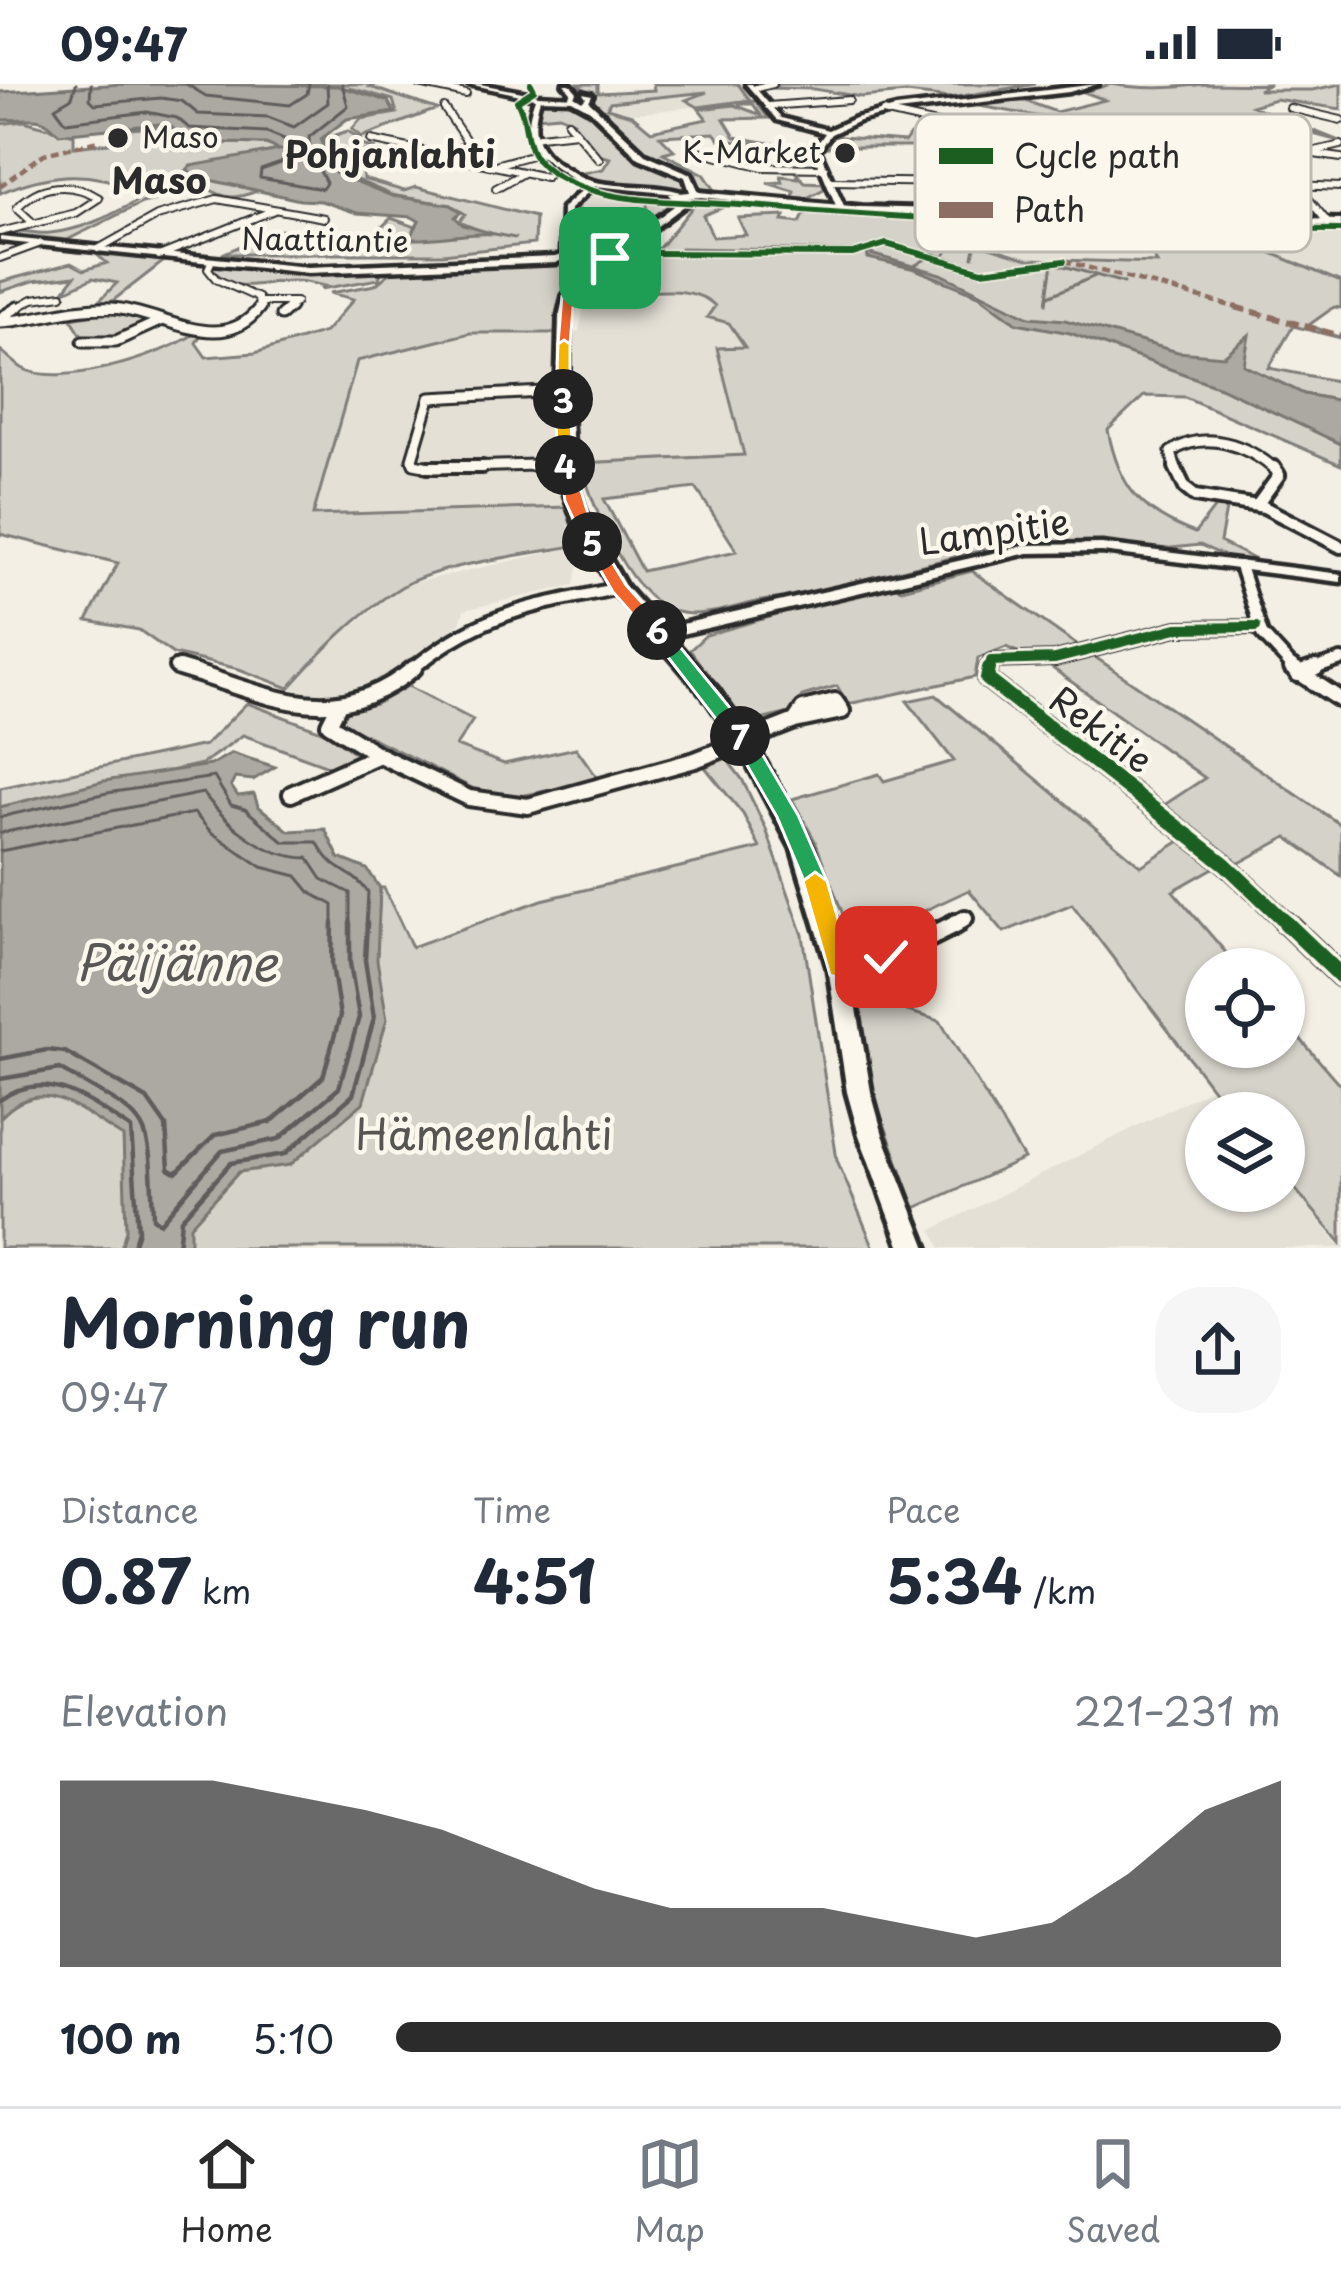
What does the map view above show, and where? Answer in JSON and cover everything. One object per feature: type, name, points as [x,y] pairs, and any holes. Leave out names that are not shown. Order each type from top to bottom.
[{"type":"main road","points":[[567,84],[642,156],[682,173],[685,194],[673,212],[574,286],[564,317],[565,464],[581,521],[619,588],[687,665],[746,744],[802,848],[839,967],[859,1092],[914,1248]]},
{"type":"main road","points":[[685,194],[915,210]]},
{"type":"street","points":[[419,84],[466,94]]},
{"type":"street","points":[[471,84],[540,97],[577,96]]},
{"type":"street","points":[[753,86],[773,84]]},
{"type":"street","points":[[845,208],[816,145],[827,132],[914,105],[1042,97],[1095,84]]},
{"type":"street","points":[[753,86],[780,120],[827,132]]},
{"type":"street","points":[[540,97],[528,128],[556,168],[595,185],[685,194]]},
{"type":"street","points":[[768,106],[849,100]]},
{"type":"street","points":[[444,108],[469,145],[446,155]]},
{"type":"street","points":[[1290,108],[1341,120]]},
{"type":"street","points":[[883,112],[915,119]]},
{"type":"street","points":[[568,122],[599,159]]},
{"type":"street","points":[[531,136],[576,132]]},
{"type":"street","points":[[370,140],[546,177]]},
{"type":"street","points":[[1313,153],[1341,145]]},
{"type":"street","points":[[494,166],[542,152]]},
{"type":"street","points":[[699,152],[764,167],[825,168]]},
{"type":"street","points":[[1313,153],[1341,158]]},
{"type":"street","points":[[496,188],[524,172]]},
{"type":"street","points":[[831,181],[915,177]]},
{"type":"street","name":"Naattiantie","points":[[0,235],[211,262],[366,270],[556,260],[565,246],[566,208],[595,185]]},
{"type":"street","points":[[1311,186],[1341,187]]},
{"type":"street","points":[[0,235],[86,209],[99,197],[81,188],[40,190],[17,208],[32,223]]},
{"type":"street","points":[[98,249],[157,216],[206,201],[237,200],[324,218]]},
{"type":"street","points":[[1311,201],[1336,223]]},
{"type":"street","points":[[159,256],[274,210]]},
{"type":"street","points":[[0,258],[41,243]]},
{"type":"street","points":[[211,262],[208,269],[216,279],[253,293],[261,302],[296,302],[281,315]]},
{"type":"street","points":[[0,320],[33,299],[62,295]]},
{"type":"street","points":[[0,320],[107,308],[134,310],[200,332],[224,329],[255,316],[261,302]]},
{"type":"street","points":[[83,340],[116,341],[160,321]]},
{"type":"street","points":[[563,391],[430,398],[424,403],[412,459],[414,464],[435,468],[565,464]]},
{"type":"street","points":[[1258,504],[1280,475],[1274,466],[1212,438],[1193,439],[1171,452],[1177,479],[1192,494],[1223,504],[1258,504],[1341,547]]},
{"type":"street","name":"Lampitie","points":[[660,634],[1028,549],[1102,548],[1341,578]]},
{"type":"street","points":[[1240,566],[1256,627],[1277,658],[1341,700]]},
{"type":"street","points":[[175,667],[310,704],[338,706],[395,686],[452,638],[488,619],[619,588]]},
{"type":"street","name":"Rekitie","points":[[1256,627],[1198,622],[1053,659],[1003,659],[991,662],[987,679],[1225,864],[1341,976]]},
{"type":"street","points":[[1298,674],[1341,660]]},
{"type":"street","points":[[338,706],[329,724],[379,755],[461,797],[505,807],[587,790],[746,744],[756,733],[795,721]]},
{"type":"street","points":[[291,794],[379,755]]},
{"type":"street","points":[[839,967],[886,957],[937,937],[964,918]]},
{"type":"shaded area","points":[[706,91],[734,94],[746,101],[620,115],[607,107],[622,100]]},
{"type":"shaded area","points":[[595,193],[651,199],[646,218],[585,219],[579,206]]},
{"type":"shaded area","points":[[1311,231],[1341,231],[1341,282],[1272,253],[1243,252],[1311,252]]},
{"type":"shaded area","points":[[1000,252],[1150,252],[1158,264],[1012,257]]},
{"type":"shaded area","points":[[684,292],[706,297],[715,306],[708,317],[729,323],[745,348],[717,349],[744,455],[558,464],[568,507],[313,516],[357,361],[470,333],[579,332],[585,300]]},
{"type":"shaded area","points":[[573,547],[580,561],[574,585],[464,610],[460,623],[400,673],[364,693],[320,696],[289,688],[319,653],[403,585]]},
{"type":"shaded area","points":[[1185,1102],[1185,1212],[1305,1212],[1305,1203],[1341,1248],[941,1248],[932,1230]]},
{"type":"green space","points":[[296,84],[377,84],[370,87],[437,109],[362,137],[352,129],[361,119],[397,113],[393,100],[354,89]]},
{"type":"green space","points":[[575,84],[598,84],[598,93],[654,90],[653,84],[738,84],[750,100],[698,107],[686,100],[707,92],[610,102],[607,108],[632,115],[651,131],[707,119],[699,109],[735,105],[761,115],[753,104],[738,104],[756,101],[768,118],[724,119],[735,137],[798,148],[720,140],[714,133],[660,136],[674,150],[663,153],[704,174],[715,190],[725,194],[793,199],[794,191],[767,183],[783,182],[781,176],[798,178],[797,174],[805,182],[823,183],[824,189],[797,203],[700,193],[694,178],[650,157],[590,101],[595,94]]},
{"type":"green space","points":[[780,84],[1036,84],[950,98],[906,93],[861,97],[769,88]]},
{"type":"green space","points":[[1111,84],[1159,88],[1270,84],[1258,90],[1312,90],[1341,84],[1341,109],[1275,99],[1252,106],[1272,114],[1025,114],[967,104],[1026,101],[1056,112],[1105,100],[1084,92]]},
{"type":"green space","points":[[542,100],[575,101],[634,153],[680,175],[687,184],[680,190],[635,189],[578,174],[603,169],[610,158],[598,155],[572,125],[574,121],[559,115],[537,117]]},
{"type":"green space","points":[[24,121],[74,135],[74,147],[126,141],[128,132],[114,130],[173,126],[182,142],[266,144],[282,149],[188,171],[257,191],[250,194],[226,196],[207,188],[142,203],[67,240],[0,233],[73,229],[135,202],[132,189],[82,176],[33,181],[0,193],[0,124]]},
{"type":"green space","points":[[348,131],[360,139],[352,143],[373,148],[366,151],[385,161],[362,167],[363,179],[404,191],[416,187],[535,217],[534,244],[443,254],[222,254],[277,230],[373,236],[391,218],[416,227],[411,238],[486,233],[459,222],[465,214],[451,205],[391,195],[338,172],[337,159],[323,139]]},
{"type":"green space","points":[[830,136],[905,142],[915,136],[915,147],[824,147]]},
{"type":"green space","points":[[648,197],[671,204],[642,234],[620,248],[571,245],[571,210],[593,221],[646,218]]},
{"type":"green space","points":[[695,204],[729,205],[703,215],[713,237],[746,235],[738,218],[785,216],[783,221],[800,223],[805,213],[915,218],[915,252],[1006,252],[1028,259],[1157,263],[1150,252],[1272,253],[1341,282],[1341,308],[1334,307],[1309,325],[1341,338],[1293,326],[1269,368],[1341,382],[1341,401],[1304,394],[1247,367],[1229,391],[1341,444],[1341,465],[1185,397],[1144,396],[1108,430],[1126,482],[1146,506],[1195,533],[1218,503],[1227,504],[1220,542],[1256,560],[1229,558],[1200,545],[1162,549],[1063,542],[984,550],[865,579],[902,589],[972,571],[1081,648],[1032,658],[1006,647],[978,658],[975,677],[848,704],[837,686],[802,696],[790,713],[743,724],[690,650],[706,635],[823,602],[776,599],[694,614],[663,607],[646,593],[617,552],[581,463],[744,455],[717,348],[745,347],[729,323],[707,317],[715,306],[689,293],[635,293],[585,300],[660,247]],"holes":[[[696,488],[737,551],[642,571],[604,499]]]},
{"type":"green space","points":[[571,247],[615,250],[567,294],[557,333],[470,333],[357,361],[313,515],[568,507],[584,544],[463,565],[401,587],[355,621],[289,688],[239,669],[173,654],[139,630],[87,621],[118,563],[0,534],[0,350],[22,368],[59,375],[135,360],[194,334],[201,334],[196,343],[206,357],[255,353],[325,332],[354,299],[330,293],[375,285],[391,272],[559,265],[571,257]]},
{"type":"green space","points":[[95,253],[164,261],[106,306],[93,307],[117,283],[93,278],[63,292],[75,276],[33,281],[0,292],[0,282],[71,263],[84,270],[107,263]]},
{"type":"green space","points":[[212,267],[381,272],[379,279],[321,289],[325,286],[299,281],[240,285],[220,277]]},
{"type":"green space","points":[[119,310],[152,321],[123,338],[83,337],[71,318]]},
{"type":"green space","points":[[1092,655],[1341,825],[1341,876],[1287,837],[1232,867],[1158,809],[1205,778],[1048,665]]},
{"type":"green space","points":[[408,686],[473,720],[456,746],[504,764],[576,748],[599,780],[511,798],[484,794],[341,722],[344,710],[376,704]]},
{"type":"green space","points":[[936,695],[1141,866],[1188,836],[1222,863],[1173,891],[1222,948],[1185,948],[1185,1053],[1072,904],[1004,932],[969,890],[926,910],[919,934],[856,949],[815,841],[792,799],[879,774],[884,781],[954,761],[907,701]]},
{"type":"green space","points":[[247,703],[327,733],[356,754],[336,769],[243,735],[202,764],[0,807],[0,788],[205,745]]},
{"type":"green space","name":"Hämeenlahti","points":[[726,758],[742,779],[766,829],[803,935],[837,1160],[874,1248],[0,1248],[0,1046],[376,960],[380,888],[412,947],[542,900],[760,848],[743,814],[705,767]]},
{"type":"green space","points":[[887,978],[907,1011],[940,1021],[1024,1159],[915,1208],[872,1091],[854,986]]},
{"type":"green space","points":[[1305,1044],[1341,1086],[1341,1243],[1305,1201],[1305,1092],[1215,1092],[1197,1068],[1305,1068]]},
{"type":"water","points":[[122,84],[338,86],[388,101],[394,112],[347,119],[321,139],[335,173],[392,196],[451,205],[461,212],[455,217],[463,225],[494,234],[410,239],[419,221],[412,217],[357,213],[321,201],[201,178],[187,170],[280,150],[266,144],[182,142],[172,127],[159,124],[59,134],[42,120],[0,120],[0,92]]},
{"type":"water","points":[[867,253],[941,274],[1030,317],[1065,320],[1178,352],[1224,356],[1249,335],[1244,365],[1304,394],[1341,401],[1341,444],[1220,387],[1070,333],[1017,323],[979,295],[915,269],[868,258]]},
{"type":"water","name":"Päijänne","points":[[232,753],[275,767],[253,780],[235,778],[231,786],[238,796],[254,794],[258,806],[289,831],[325,829],[339,858],[367,869],[380,888],[377,960],[387,1019],[363,1103],[290,1165],[239,1172],[190,1226],[190,1248],[121,1248],[126,1230],[123,1137],[77,1108],[46,1097],[31,1098],[0,1118],[0,807],[104,781],[210,765]]},
{"type":"waterway","points":[[494,234],[515,238]]},
{"type":"waterway","points":[[681,248],[856,251]]},
{"type":"waterway","points":[[973,257],[974,252]]},
{"type":"waterway","points":[[932,253],[983,269],[1013,266]]},
{"type":"waterway","points":[[914,266],[929,257]]},
{"type":"waterway","points":[[1047,303],[1053,263],[1124,283]]},
{"type":"waterway","points":[[1049,296],[1095,276]]},
{"type":"marked path","points":[[0,186],[44,154],[99,141]]},
{"type":"marked path","points":[[1064,261],[1341,336]]},
{"type":"cycle path","points":[[531,84],[534,90],[517,101],[525,139],[551,171],[577,185],[658,200],[915,220]]},
{"type":"cycle path","points":[[1311,230],[1341,230]]},
{"type":"cycle path","points":[[650,253],[853,254],[886,244],[982,271],[1064,261]]},
{"type":"cycle path","points":[[1256,627],[1177,628],[1055,659],[991,661],[987,679],[1225,864],[1341,976]]},
{"type":"place","name":"Maso","points":[[118,138]]},
{"type":"place","name":"K-Market","points":[[845,153]]},
{"type":"district","name":"Pohjanlahti","points":[[390,155]]},
{"type":"district","name":"Maso","points":[[159,181]]},
{"type":"route","points":[[610,258],[574,286],[564,317],[565,464],[577,512],[619,588],[711,693],[770,783],[816,884],[839,967],[886,957]]}]
